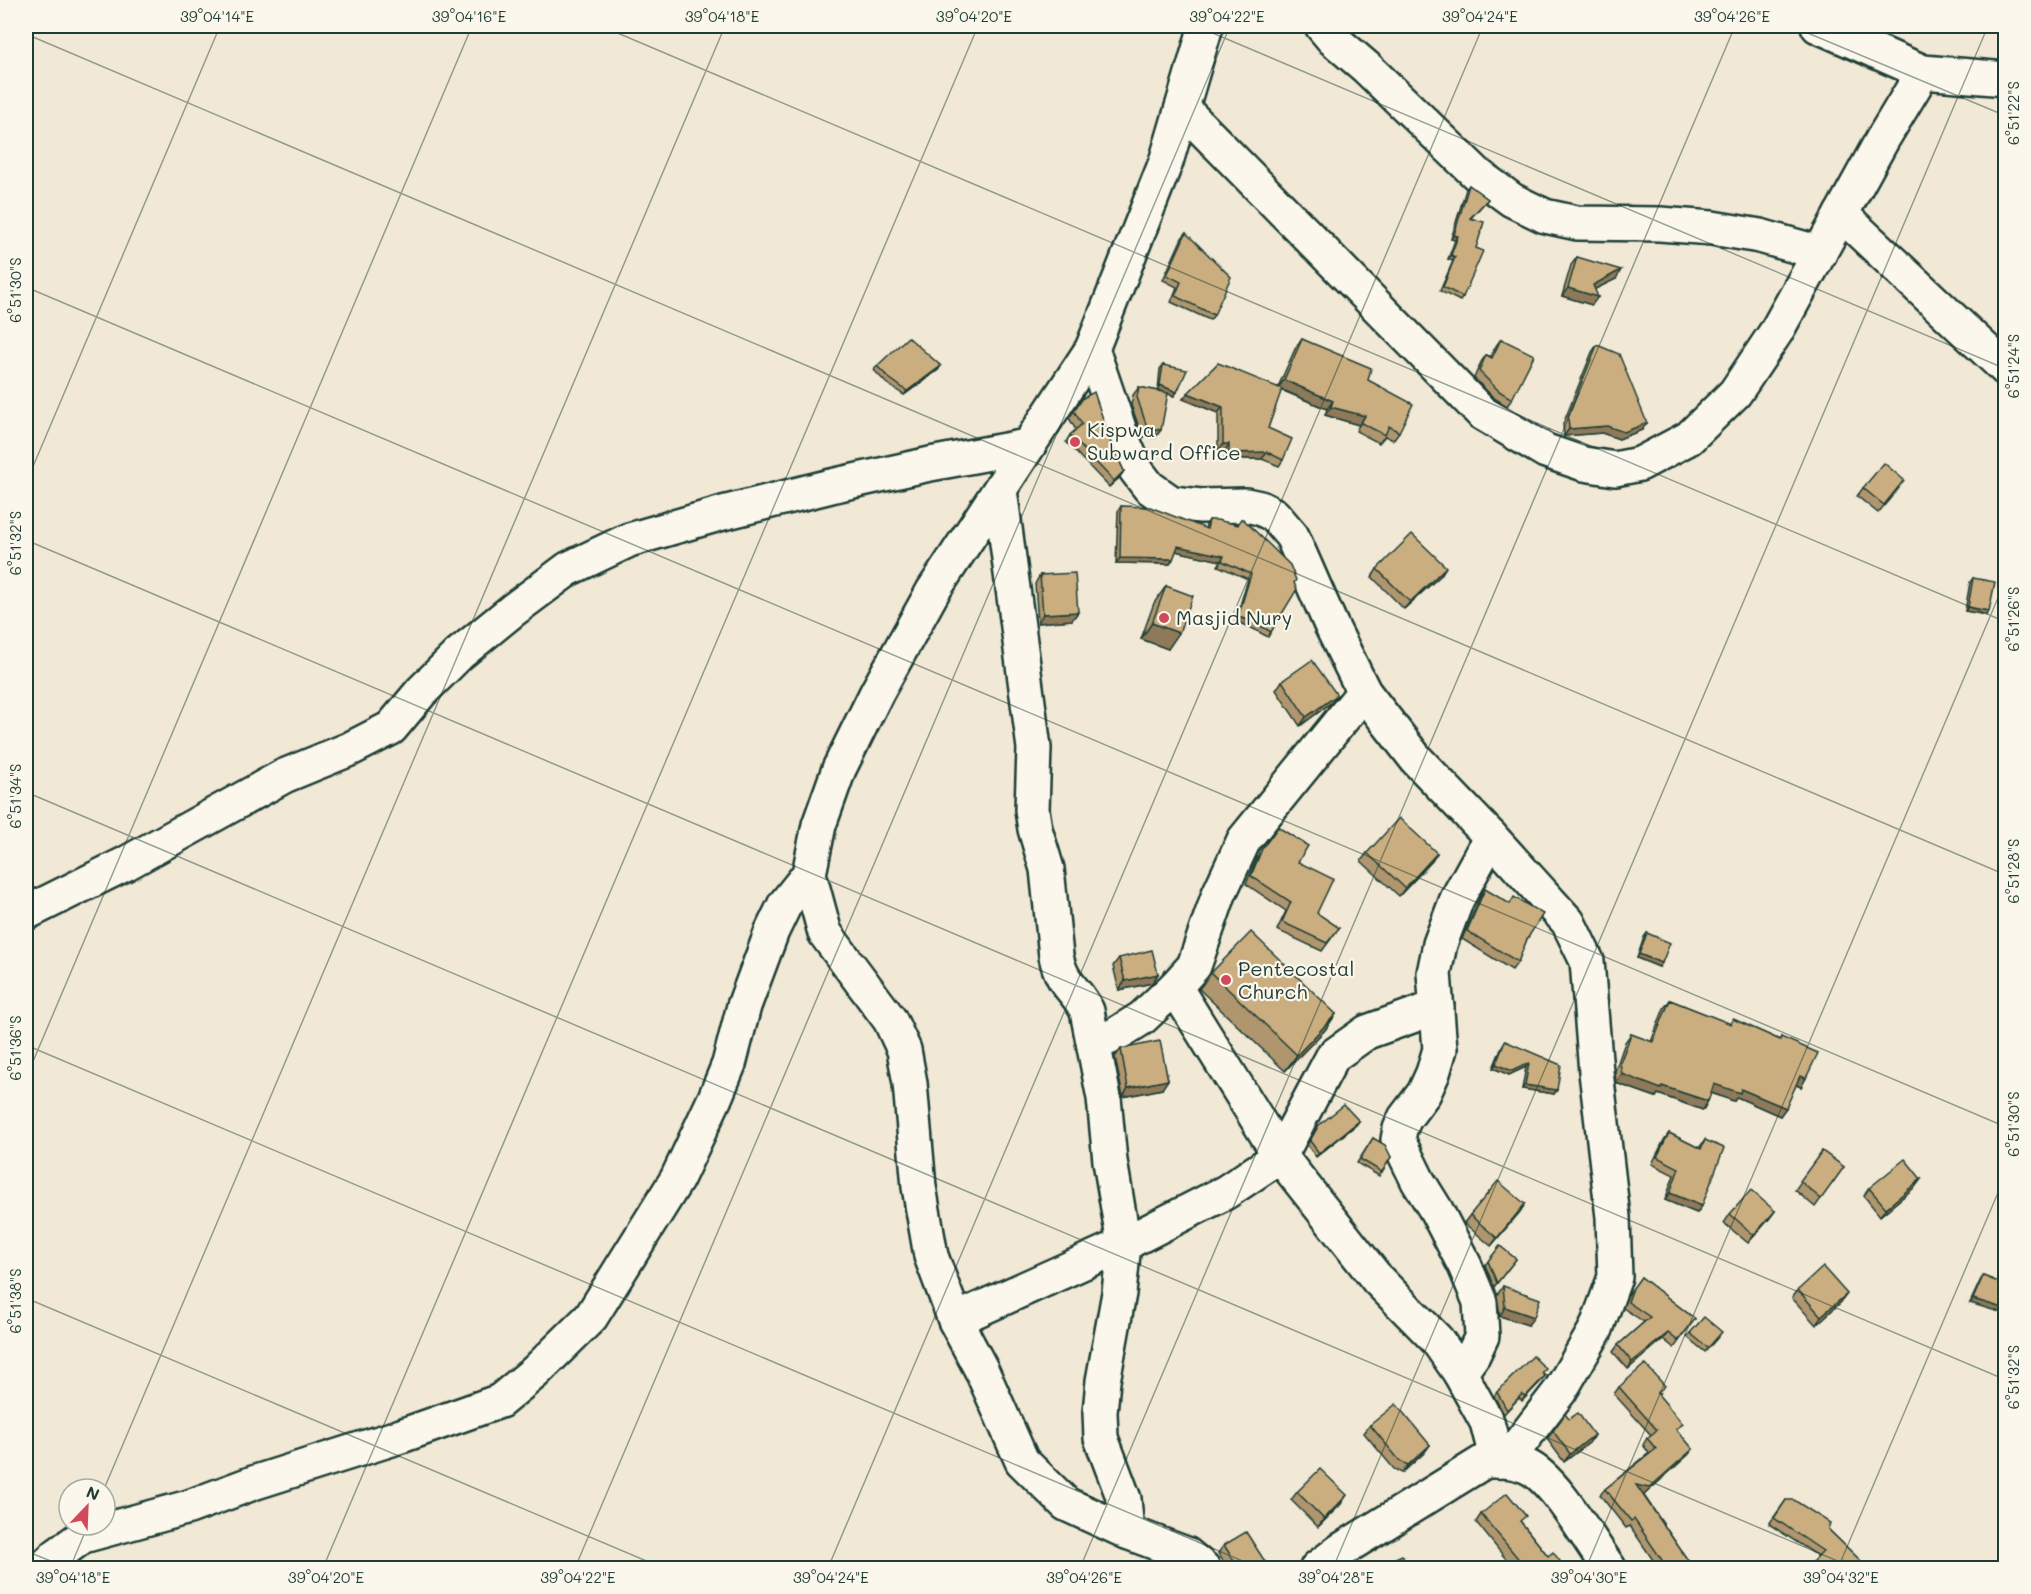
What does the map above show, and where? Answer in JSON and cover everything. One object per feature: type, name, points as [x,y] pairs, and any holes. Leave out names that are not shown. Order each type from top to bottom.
[{"type":"street","points":[[1203,1569],[1186,1554],[1127,1532],[1066,1504],[1022,1461],[981,1369],[955,1320],[931,1256],[919,1186],[910,1083],[904,1050],[890,1020],[825,933],[809,874],[819,825],[839,769],[877,692],[933,591],[1092,349],[1166,162],[1206,26]]},
{"type":"street","points":[[1322,26],[1333,39],[1367,68],[1478,175],[1512,200],[1545,216],[1577,223],[1660,224],[1712,228],[1760,236],[1820,253]]},
{"type":"street","points":[[1818,26],[1923,72],[2006,79]]},
{"type":"street","points":[[1182,108],[1482,413],[1546,451],[1584,464],[1615,469],[1640,464],[1689,438],[1735,393],[1776,332],[1882,140],[1923,72]]},
{"type":"street","points":[[1841,214],[2006,369]]},
{"type":"street","points":[[1092,349],[1124,443],[1136,470],[1149,487],[1172,503],[1201,506],[1246,505],[1260,508],[1274,515],[1292,536],[1331,625],[1364,692],[1416,759],[1568,922],[1587,961],[1596,1072],[1613,1217],[1615,1277],[1596,1329],[1560,1391],[1502,1461]]},
{"type":"street","points":[[26,913],[125,864],[284,776],[350,749],[391,728],[421,692],[459,654],[513,609],[568,569],[629,540],[723,513],[831,486],[1027,446]]},
{"type":"street","points":[[1000,490],[1034,748],[1032,810],[1035,829],[1047,869],[1059,970],[1065,982],[1088,1011],[1104,1098],[1110,1161],[1124,1244],[1119,1293],[1100,1412],[1101,1438],[1124,1499],[1127,1532]]},
{"type":"street","points":[[1094,1044],[1115,1035],[1142,1018],[1194,966],[1219,894],[1244,840],[1364,692]]},
{"type":"street","points":[[1460,1373],[1473,1355],[1482,1336],[1480,1302],[1465,1266],[1398,1140],[1405,1118],[1424,1093],[1440,1048],[1434,973],[1440,944],[1457,898],[1491,837]]},
{"type":"street","points":[[43,1569],[57,1555],[83,1536],[189,1507],[252,1483],[401,1436],[500,1401],[535,1372],[591,1317],[677,1179],[729,1064],[744,1006],[772,931],[785,904],[809,874]]},
{"type":"street","points":[[1175,987],[1281,1156],[1378,1280],[1437,1340],[1460,1373],[1487,1422],[1502,1461]]},
{"type":"street","points":[[955,1320],[1124,1244],[1227,1192],[1281,1156],[1333,1056],[1367,1032],[1437,1007]]},
{"type":"street","points":[[1317,1569],[1341,1550],[1485,1461],[1502,1461],[1528,1467],[1551,1484],[1610,1569]]},
{"type":"building","points":[[1469,185],[1488,199],[1470,218],[1484,222],[1476,248],[1483,251],[1463,297],[1443,287],[1455,257],[1451,255],[1458,236],[1454,235]]},
{"type":"building","points":[[1186,233],[1231,277],[1214,315],[1175,296],[1181,282],[1167,275]]},
{"type":"building","points":[[1577,257],[1621,270],[1593,285],[1598,297],[1568,288]]},
{"type":"building","points":[[908,337],[941,366],[907,391],[877,366]]},
{"type":"building","points":[[1302,339],[1371,368],[1368,380],[1413,404],[1399,432],[1389,426],[1385,435],[1361,423],[1365,416],[1331,407],[1333,401],[1284,380]]},
{"type":"building","points":[[1501,339],[1534,355],[1512,399],[1499,391],[1479,371],[1486,355],[1492,358]]},
{"type":"building","points":[[1597,345],[1619,354],[1647,423],[1624,432],[1607,426],[1569,429],[1568,417]]},
{"type":"building","points":[[1218,363],[1282,389],[1268,428],[1292,439],[1283,460],[1267,452],[1229,453],[1229,444],[1223,444],[1223,407],[1188,393]]},
{"type":"building","points":[[1163,365],[1187,370],[1177,392],[1160,385]]},
{"type":"building","points":[[1139,387],[1168,393],[1161,430],[1151,428],[1148,430],[1137,397]]},
{"type":"building","points":[[1094,392],[1111,443],[1124,471],[1114,481],[1070,435],[1082,424],[1074,411],[1083,398]]},
{"type":"building","points":[[1884,463],[1904,480],[1884,505],[1863,488]]},
{"type":"building","points":[[1121,506],[1150,507],[1207,529],[1209,520],[1238,525],[1243,519],[1290,565],[1296,580],[1294,583],[1297,589],[1271,632],[1252,621],[1238,617],[1251,574],[1222,561],[1224,556],[1178,546],[1173,559],[1120,558]]},
{"type":"building","points":[[1412,534],[1446,567],[1410,602],[1377,569]]},
{"type":"building","points":[[1075,573],[1078,612],[1043,614],[1040,575]]},
{"type":"building","points":[[1973,578],[1995,582],[1989,611],[1968,607]]},
{"type":"building","points":[[1166,586],[1193,596],[1179,633],[1152,623]]},
{"type":"building","points":[[1312,660],[1337,695],[1306,717],[1282,681]]},
{"type":"building","points":[[1399,818],[1437,853],[1405,888],[1367,853]]},
{"type":"building","points":[[1278,827],[1308,846],[1298,862],[1333,879],[1317,913],[1339,928],[1327,943],[1282,922],[1291,902],[1251,876],[1262,849]]},
{"type":"building","points":[[1485,889],[1510,904],[1514,897],[1543,914],[1527,939],[1518,962],[1467,931]]},
{"type":"building","points":[[1251,932],[1336,1014],[1297,1055],[1211,973]]},
{"type":"building","points":[[1647,933],[1670,943],[1662,963],[1639,954]]},
{"type":"building","points":[[1152,950],[1158,974],[1125,981],[1119,958]]},
{"type":"building","points":[[1670,1000],[1731,1024],[1733,1019],[1780,1040],[1781,1037],[1818,1053],[1806,1078],[1800,1076],[1786,1108],[1741,1089],[1740,1093],[1714,1084],[1708,1101],[1662,1086],[1661,1089],[1622,1074],[1620,1063],[1631,1034],[1653,1042]]},
{"type":"building","points":[[1160,1041],[1168,1080],[1128,1088],[1121,1049]]},
{"type":"building","points":[[1505,1041],[1561,1065],[1557,1090],[1525,1085],[1529,1063],[1512,1071],[1496,1064]]},
{"type":"building","points":[[1344,1105],[1359,1121],[1319,1153],[1310,1141],[1319,1125]]},
{"type":"building","points":[[1669,1133],[1701,1149],[1705,1140],[1724,1148],[1702,1206],[1670,1193],[1679,1168],[1657,1157]]},
{"type":"building","points":[[1373,1138],[1385,1145],[1391,1157],[1382,1172],[1360,1159]]},
{"type":"building","points":[[1822,1151],[1844,1167],[1821,1199],[1800,1181]]},
{"type":"building","points":[[1905,1159],[1921,1179],[1886,1208],[1869,1188]]},
{"type":"building","points":[[1498,1181],[1525,1204],[1497,1238],[1470,1215]]},
{"type":"building","points":[[1751,1190],[1775,1211],[1754,1235],[1730,1214]]},
{"type":"building","points":[[1500,1246],[1516,1259],[1497,1283],[1488,1261]]},
{"type":"building","points":[[1823,1267],[1847,1294],[1821,1316],[1798,1290]]},
{"type":"building","points":[[1983,1276],[2006,1285],[2006,1309],[1973,1299]]},
{"type":"building","points":[[1641,1277],[1695,1319],[1678,1341],[1668,1333],[1632,1362],[1618,1345],[1650,1317],[1628,1302],[1633,1288]]},
{"type":"building","points":[[1503,1286],[1540,1299],[1534,1317],[1505,1307]]},
{"type":"building","points":[[1704,1317],[1722,1332],[1708,1348],[1690,1333]]},
{"type":"building","points":[[1533,1356],[1546,1369],[1542,1373],[1545,1376],[1525,1397],[1522,1394],[1507,1410],[1497,1392]]},
{"type":"building","points":[[1645,1364],[1665,1386],[1657,1393],[1683,1424],[1676,1429],[1693,1449],[1649,1488],[1636,1485],[1689,1562],[1679,1569],[1668,1569],[1634,1519],[1631,1521],[1605,1489],[1656,1449],[1647,1438],[1657,1430],[1619,1387]]},
{"type":"building","points":[[1396,1404],[1430,1445],[1408,1465],[1400,1461],[1370,1425]]},
{"type":"building","points":[[1578,1413],[1594,1435],[1570,1454],[1553,1431],[1565,1414],[1569,1419]]},
{"type":"building","points":[[1320,1469],[1347,1495],[1324,1519],[1297,1492]]},
{"type":"building","points":[[1507,1493],[1526,1516],[1520,1521],[1548,1556],[1553,1552],[1566,1569],[1517,1569],[1516,1567],[1522,1563],[1481,1514]]},
{"type":"building","points":[[1786,1500],[1794,1500],[1830,1523],[1828,1529],[1869,1569],[1849,1569],[1841,1563],[1843,1569],[1817,1569],[1811,1563],[1823,1551],[1774,1518]]},
{"type":"building","points":[[1246,1532],[1266,1563],[1256,1569],[1239,1569],[1224,1545]]},
{"type":"building","points":[[1402,1555],[1408,1569],[1371,1569]]},
{"type":"place","name":"Kispwa Subward Office","points":[[1075,442]]},
{"type":"place","name":"Masjid Nury","points":[[1164,618]]},
{"type":"place","name":"Pentecostal Church","points":[[1226,980]]}]
